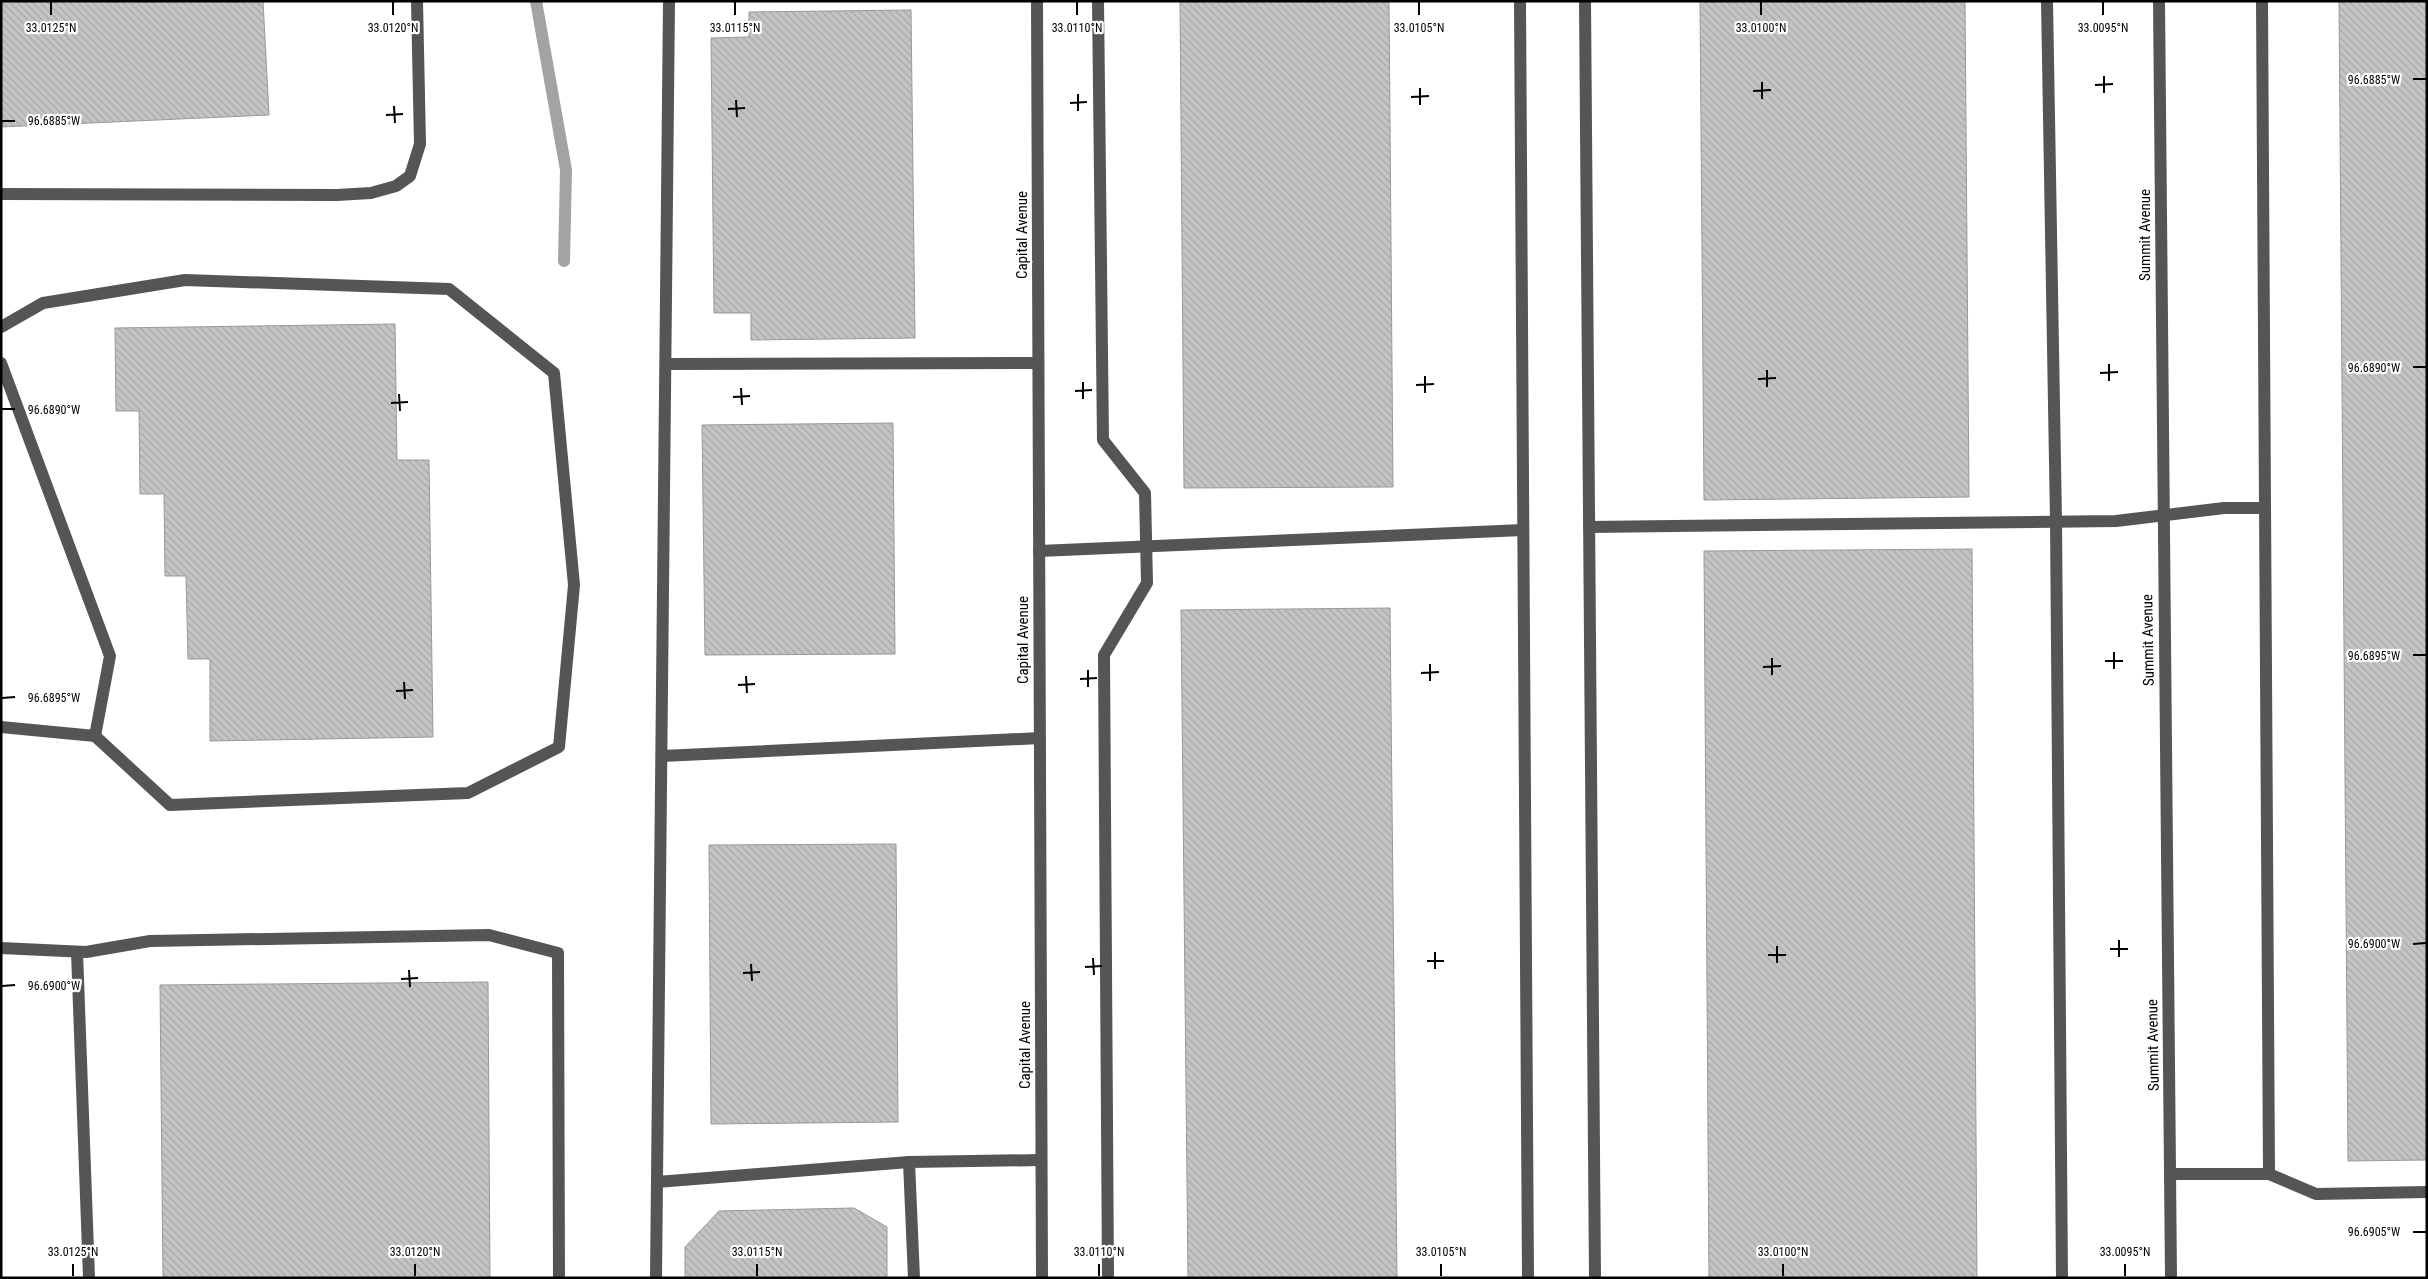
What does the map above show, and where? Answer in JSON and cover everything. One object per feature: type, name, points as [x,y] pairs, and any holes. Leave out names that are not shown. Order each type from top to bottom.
[{"type":"street","points":[[1,194],[337,195],[370,193],[396,186],[410,176],[420,144],[417,1]]},
{"type":"street","points":[[656,1278],[669,1]]},
{"type":"street","name":"Capital Avenue","points":[[1037,1],[1042,1278]]},
{"type":"street","points":[[1098,1],[1103,440],[1145,493],[1147,583],[1104,655],[1108,1278]]},
{"type":"street","points":[[1520,1],[1528,1278]]},
{"type":"street","points":[[1585,1],[1595,1278]]},
{"type":"street","points":[[2047,1],[2056,520],[2062,1278]]},
{"type":"street","name":"Summit Avenue","points":[[2159,1],[2171,1278]]},
{"type":"street","points":[[2262,1],[2269,1174]]},
{"type":"street","points":[[1,327],[44,303],[185,280],[449,289],[554,373],[574,585],[559,747],[468,792],[170,805],[96,736],[1,727]]},
{"type":"street","points":[[1,363],[110,656],[96,736]]},
{"type":"street","points":[[666,364],[1038,363]]},
{"type":"street","points":[[1589,527],[2056,520],[2116,521],[2224,508],[2264,508]]},
{"type":"street","points":[[1039,551],[1524,530]]},
{"type":"street","points":[[662,756],[1040,738]]},
{"type":"street","points":[[1,948],[86,952],[150,941],[489,935],[558,953],[559,1278]]},
{"type":"street","points":[[77,952],[89,1278]]},
{"type":"street","points":[[657,1182],[909,1162],[1041,1160]]},
{"type":"street","points":[[909,1162],[914,1278]]},
{"type":"street","points":[[2170,1174],[2269,1174],[2316,1194],[2427,1192]]},
{"type":"building","points":[[1,1],[263,1],[269,115],[1,127]]},
{"type":"building","points":[[1180,1],[1389,1],[1393,487],[1184,488]]},
{"type":"building","points":[[1700,1],[1965,1],[1969,497],[1704,500]]},
{"type":"building","points":[[2339,1],[2427,1],[2427,1160],[2348,1161]]},
{"type":"building","points":[[911,10],[915,338],[751,340],[751,313],[714,313],[711,38],[749,37],[749,12]]},
{"type":"building","points":[[395,324],[397,460],[429,460],[433,737],[210,741],[210,659],[188,659],[186,576],[165,576],[164,494],[140,494],[139,411],[116,411],[115,328]]},
{"type":"building","points":[[893,423],[895,654],[705,655],[702,425]]},
{"type":"building","points":[[1972,549],[1977,1278],[1709,1278],[1704,551]]},
{"type":"building","points":[[1390,608],[1397,1278],[1188,1278],[1181,610]]},
{"type":"building","points":[[896,844],[898,1122],[711,1124],[709,845]]},
{"type":"building","points":[[488,982],[490,1278],[163,1278],[160,985]]},
{"type":"building","points":[[854,1208],[887,1227],[887,1278],[685,1278],[685,1247],[719,1211]]},
{"type":"waterway","points":[[536,1],[566,170],[564,261]]}]
